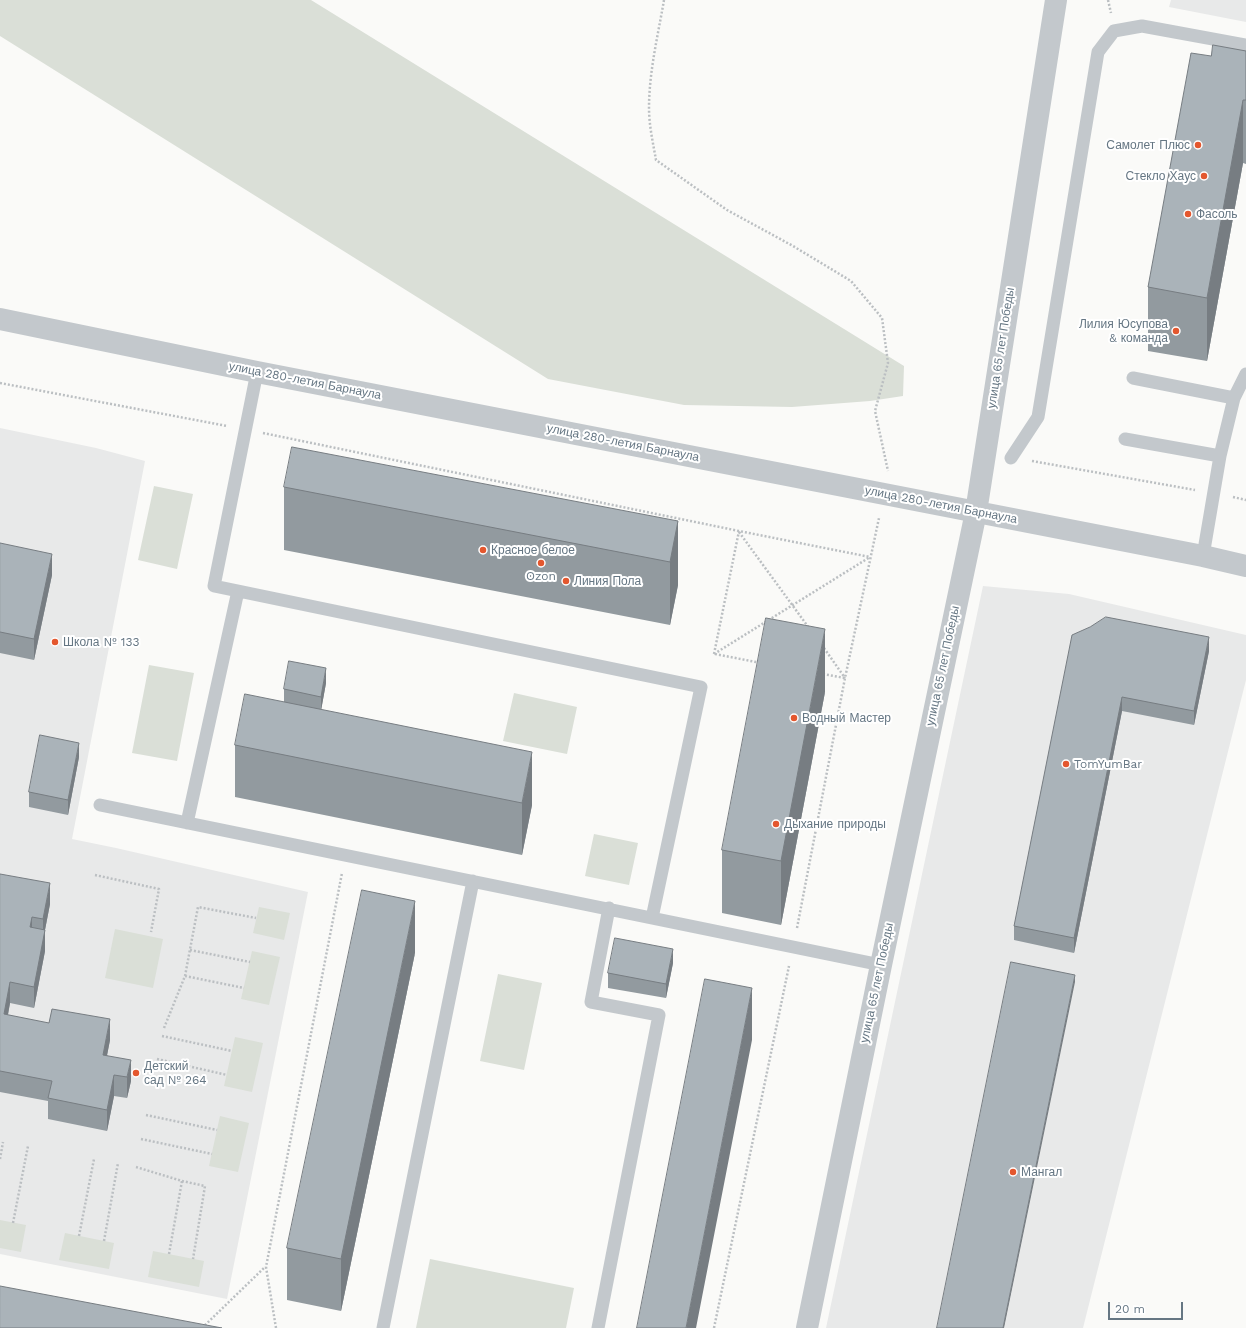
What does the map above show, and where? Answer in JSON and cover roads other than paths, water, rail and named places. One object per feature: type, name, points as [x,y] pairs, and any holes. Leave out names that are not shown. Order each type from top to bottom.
[{"type":"street","name":"улица 65 лет Победы","points":[[807,1328],[881,964],[976,512],[1056,0]]},
{"type":"street","name":"улица 280-летия Барнаула","points":[[0,319],[257,372],[1203,556],[1246,566]]},
{"type":"lane","points":[[1011,458],[1038,417],[1098,52],[1114,31],[1142,26],[1246,45]]},
{"type":"lane","points":[[257,372],[214,586],[701,687],[652,918]]},
{"type":"lane","points":[[1203,556],[1220,456],[1234,398],[1246,374]]},
{"type":"lane","points":[[1133,378],[1234,398]]},
{"type":"lane","points":[[1125,439],[1220,456]]},
{"type":"lane","points":[[187,823],[238,591]]},
{"type":"lane","points":[[100,804],[881,964]]},
{"type":"lane","points":[[383,1328],[473,881]]},
{"type":"lane","points":[[598,1328],[659,1015],[591,1002],[609,908]]},
{"type":"place","name":"Самолет Плюс","points":[[1198,145]]},
{"type":"place","name":"Стекло Хаус","points":[[1204,176]]},
{"type":"place","name":"Фасоль","points":[[1188,214]]},
{"type":"place","name":"Лилия Юсупова & команда","points":[[1176,331]]},
{"type":"place","name":"Красное белое","points":[[483,550]]},
{"type":"place","name":"Ozon","points":[[541,563]]},
{"type":"place","name":"Линия Пола","points":[[566,581]]},
{"type":"place","name":"Школа № 133","points":[[55,642]]},
{"type":"place","name":"Водный Мастер","points":[[794,718]]},
{"type":"place","name":"TomYumBar","points":[[1066,764]]},
{"type":"place","name":"Дыхание природы","points":[[776,824]]},
{"type":"place","name":"Детский сад № 264","points":[[136,1073]]},
{"type":"place","name":"Мангал","points":[[1013,1172]]}]
